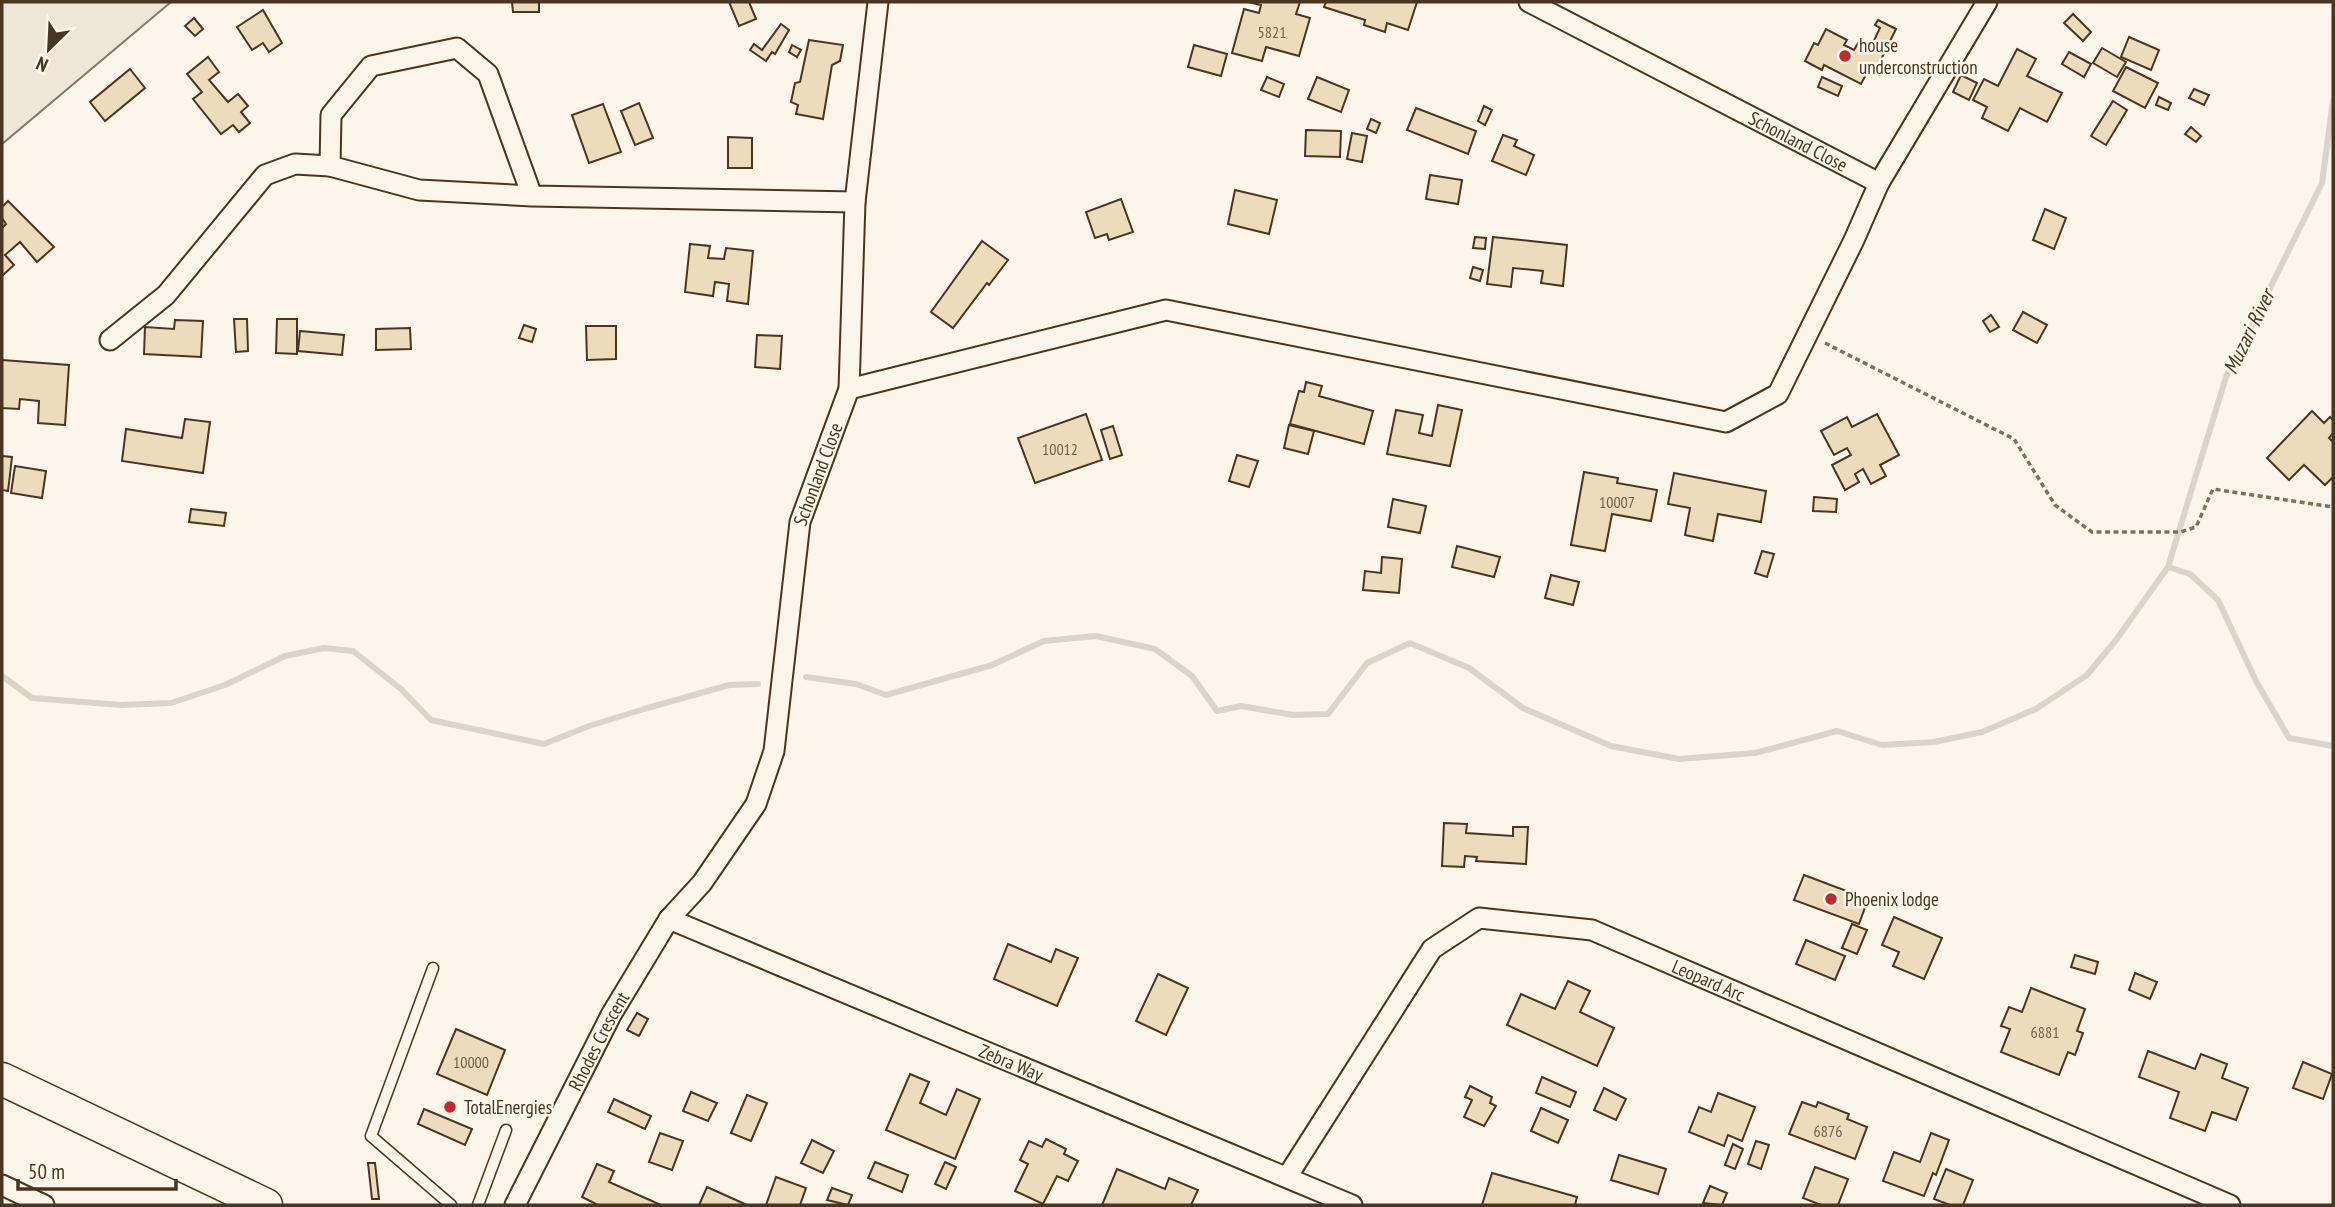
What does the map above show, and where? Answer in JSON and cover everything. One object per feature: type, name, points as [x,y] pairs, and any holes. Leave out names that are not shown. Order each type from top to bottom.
[{"type":"highway","points":[[2,1079],[266,1205]]},
{"type":"street","name":"Schonland Close","points":[[669,919],[702,883],[756,804],[774,751],[800,522],[849,389],[855,202],[878,2]]},
{"type":"street","name":"Schonland Close","points":[[1529,2],[1880,183]]},
{"type":"street","points":[[849,389],[1166,310],[1726,422],[1778,394],[1880,183],[1987,2]]},
{"type":"street","points":[[330,166],[331,115],[371,66],[457,48],[488,74],[532,196]]},
{"type":"street","points":[[110,340],[166,295],[265,175],[295,164],[330,166],[419,190],[532,196],[855,202]]},
{"type":"street","name":"Leopard Arc","points":[[1287,1177],[1432,948],[1479,918],[1592,930],[2230,1205]]},
{"type":"street","name":"Zebra Way","points":[[669,919],[1352,1205]]},
{"type":"street","name":"Rhodes Crescent","points":[[515,1205],[611,1015],[669,919]]},
{"type":"street","points":[[2,1185],[44,1205]]},
{"type":"lane","points":[[433,968],[370,1136],[451,1205]]},
{"type":"lane","points":[[478,1205],[506,1130]]},
{"type":"path","points":[[1808,334],[2014,439],[2055,505],[2092,532],[2180,532],[2196,527],[2213,489],[2333,508]]},
{"type":"shaded area","points":[[2,2],[171,2],[2,144]]},
{"type":"building","points":[[512,2],[539,2],[539,12],[513,12]]},
{"type":"building","points":[[729,2],[749,2],[756,19],[739,26]]},
{"type":"building","points":[[1248,2],[1300,2],[1296,14],[1310,18],[1299,56],[1266,47],[1262,61],[1232,53],[1244,9],[1259,13],[1261,5]]},
{"type":"building","points":[[1326,2],[1417,2],[1408,30],[1387,23],[1385,32],[1364,25],[1365,20],[1324,7]]},
{"type":"building","points":[[263,10],[282,43],[269,52],[263,43],[252,50],[237,27]]},
{"type":"building","points":[[2073,14],[2091,32],[2083,41],[2064,23]]},
{"type":"building","points":[[194,18],[203,29],[195,36],[185,26]]},
{"type":"building","name":"house underconstruction","points":[[1878,20],[1896,29],[1876,70],[1870,67],[1861,84],[1824,65],[1822,70],[1805,61],[1814,43],[1818,45],[1826,29],[1847,40],[1844,45],[1854,50],[1858,43],[1870,49],[1880,28],[1875,25]]},
{"type":"building","points":[[781,24],[789,30],[775,54],[772,52],[766,61],[750,50],[754,44],[762,50]]},
{"type":"building","points":[[2129,37],[2159,50],[2151,70],[2121,57]]},
{"type":"building","points":[[809,40],[843,45],[840,61],[832,65],[823,119],[796,114],[798,105],[791,102],[795,83],[800,82]]},
{"type":"building","points":[[792,45],[801,50],[797,57],[789,52]]},
{"type":"building","points":[[1194,45],[1227,54],[1221,76],[1188,67]]},
{"type":"building","points":[[2102,48],[2126,62],[2117,77],[2093,63]]},
{"type":"building","points":[[2017,49],[2036,59],[2027,76],[2062,93],[2047,122],[2020,108],[2008,131],[1982,118],[1987,107],[1973,100],[1984,79],[1998,86]]},
{"type":"building","points":[[2069,52],[2091,64],[2084,77],[2062,64]]},
{"type":"building","points":[[208,57],[219,72],[209,80],[228,102],[238,94],[248,106],[241,112],[250,123],[239,132],[233,125],[221,134],[193,99],[202,92],[187,74]]},
{"type":"building","points":[[2126,67],[2158,83],[2145,108],[2113,91]]},
{"type":"building","points":[[130,69],[145,88],[105,121],[90,102]]},
{"type":"building","points":[[1961,75],[1977,83],[1969,100],[1953,92]]},
{"type":"building","points":[[1267,77],[1284,84],[1279,97],[1261,90]]},
{"type":"building","points":[[1317,77],[1349,90],[1341,112],[1308,99]]},
{"type":"building","points":[[1822,77],[1842,86],[1838,96],[1818,87]]},
{"type":"building","points":[[2194,89],[2209,95],[2204,105],[2189,98]]},
{"type":"building","points":[[2159,97],[2171,103],[2168,110],[2156,105]]},
{"type":"building","points":[[2113,101],[2127,110],[2106,145],[2091,136]]},
{"type":"building","points":[[639,103],[653,138],[635,145],[621,111]]},
{"type":"building","points":[[603,104],[621,152],[589,163],[572,115]]},
{"type":"building","points":[[1484,106],[1492,110],[1485,125],[1478,121]]},
{"type":"building","points":[[1416,108],[1476,131],[1468,154],[1407,130]]},
{"type":"building","points":[[1371,119],[1380,123],[1376,133],[1367,129]]},
{"type":"building","points":[[2191,127],[2201,136],[2196,142],[2185,134]]},
{"type":"building","points":[[1306,130],[1341,131],[1340,157],[1305,156]]},
{"type":"building","points":[[1352,133],[1367,136],[1362,162],[1347,159]]},
{"type":"building","points":[[1503,135],[1517,140],[1514,146],[1534,155],[1526,175],[1492,161]]},
{"type":"building","points":[[728,137],[752,138],[752,168],[728,168]]},
{"type":"building","points":[[1430,175],[1462,180],[1458,204],[1426,199]]},
{"type":"building","points":[[1235,190],[1277,200],[1269,234],[1228,224]]},
{"type":"building","points":[[1121,199],[1133,232],[1109,240],[1107,234],[1095,238],[1086,212]]},
{"type":"building","points":[[8,201],[54,247],[37,262],[20,242],[5,255],[14,265],[2,276],[2,228],[6,224],[2,218],[2,207]]},
{"type":"building","points":[[2045,209],[2066,218],[2054,249],[2033,240]]},
{"type":"building","points":[[1475,237],[1486,238],[1485,249],[1473,248]]},
{"type":"building","points":[[1493,237],[1567,245],[1563,286],[1541,283],[1543,271],[1513,268],[1511,287],[1487,284]]},
{"type":"building","points":[[982,241],[1008,260],[953,328],[931,312]]},
{"type":"building","points":[[690,244],[710,246],[708,258],[724,259],[726,248],[753,251],[748,304],[727,301],[729,284],[715,282],[713,296],[685,292]]},
{"type":"building","points":[[1473,267],[1483,270],[1480,281],[1470,278]]},
{"type":"building","points":[[2023,312],[2047,325],[2037,343],[2013,330]]},
{"type":"building","points":[[1991,315],[1999,327],[1990,332],[1983,321]]},
{"type":"building","points":[[234,319],[247,319],[248,351],[236,352]]},
{"type":"building","points":[[277,319],[297,319],[297,354],[276,353]]},
{"type":"building","points":[[175,320],[203,321],[201,357],[144,354],[145,327],[174,329]]},
{"type":"building","points":[[524,325],[536,329],[532,342],[519,338]]},
{"type":"building","points":[[586,326],[616,326],[616,359],[587,360]]},
{"type":"building","points":[[410,328],[411,349],[376,350],[376,329]]},
{"type":"building","points":[[300,331],[344,335],[342,355],[298,351]]},
{"type":"building","points":[[757,335],[782,336],[780,369],[755,367]]},
{"type":"building","points":[[2,360],[69,365],[65,425],[38,423],[39,401],[20,399],[19,409],[2,408]]},
{"type":"building","points":[[1306,382],[1322,386],[1319,396],[1373,411],[1364,444],[1290,424],[1299,391],[1304,392]]},
{"type":"building","points":[[1438,405],[1462,410],[1450,466],[1387,454],[1396,410],[1423,415],[1419,433],[1432,436]]},
{"type":"building","points":[[2312,411],[2324,423],[2330,417],[2333,420],[2333,433],[2329,438],[2333,442],[2333,477],[2325,485],[2304,465],[2289,480],[2267,458]]},
{"type":"building","points":[[1086,414],[1102,460],[1035,483],[1018,438]]},
{"type":"building","points":[[1877,414],[1899,455],[1880,465],[1886,476],[1871,484],[1863,469],[1855,474],[1859,482],[1845,490],[1832,465],[1851,455],[1847,448],[1834,455],[1821,431],[1847,417],[1852,427]]},
{"type":"building","points":[[185,419],[210,422],[203,473],[122,461],[126,429],[182,438]]},
{"type":"building","points":[[1289,425],[1314,431],[1308,454],[1284,448]]},
{"type":"building","points":[[1113,426],[1122,455],[1110,459],[1101,430]]},
{"type":"building","points":[[1237,455],[1258,461],[1249,487],[1229,481]]},
{"type":"building","points":[[2,456],[12,457],[8,491],[2,490]]},
{"type":"building","points":[[15,466],[46,471],[42,498],[11,493]]},
{"type":"building","points":[[1584,472],[1618,478],[1617,483],[1657,490],[1651,521],[1612,514],[1605,551],[1571,545]]},
{"type":"building","points":[[1674,473],[1766,491],[1761,522],[1718,514],[1713,541],[1685,535],[1690,508],[1668,504]]},
{"type":"building","points":[[1814,497],[1837,499],[1836,512],[1813,511]]},
{"type":"building","points":[[1393,499],[1426,506],[1420,533],[1388,527]]},
{"type":"building","points":[[191,509],[226,513],[224,526],[189,522]]},
{"type":"building","points":[[1457,546],[1500,557],[1494,577],[1452,567]]},
{"type":"building","points":[[1762,551],[1774,554],[1767,577],[1755,573]]},
{"type":"building","points":[[1382,557],[1402,559],[1399,593],[1363,590],[1365,571],[1381,573]]},
{"type":"building","points":[[1551,575],[1579,582],[1573,605],[1545,598]]},
{"type":"building","points":[[1444,823],[1467,824],[1466,833],[1513,836],[1513,827],[1528,827],[1526,864],[1476,861],[1477,857],[1465,856],[1464,867],[1442,866]]},
{"type":"building","name":"Phoenix lodge","points":[[1804,875],[1868,899],[1859,924],[1794,900]]},
{"type":"building","points":[[1894,917],[1942,938],[1924,979],[1893,966],[1899,952],[1882,945]]},
{"type":"building","points":[[1852,924],[1867,930],[1857,954],[1842,948]]},
{"type":"building","points":[[1806,940],[1845,956],[1835,980],[1796,964]]},
{"type":"building","points":[[1008,944],[1051,962],[1056,949],[1078,958],[1057,1006],[994,979]]},
{"type":"building","points":[[2075,955],[2098,962],[2095,974],[2071,967]]},
{"type":"building","points":[[2135,973],[2157,982],[2150,999],[2129,990]]},
{"type":"building","points":[[1158,974],[1188,988],[1166,1035],[1136,1021]]},
{"type":"building","points":[[1568,981],[1590,991],[1580,1012],[1614,1028],[1597,1066],[1507,1025],[1521,994],[1555,1009]]},
{"type":"building","points":[[2031,988],[2085,1009],[2077,1031],[2083,1033],[2075,1055],[2068,1052],[2059,1075],[2001,1052],[2010,1029],[2001,1026],[2009,1007],[2022,1012]]},
{"type":"building","points":[[637,1013],[648,1019],[639,1036],[627,1030]]},
{"type":"building","points":[[456,1029],[505,1050],[487,1095],[437,1074]]},
{"type":"building","points":[[2148,1051],[2195,1069],[2201,1054],[2227,1064],[2222,1078],[2248,1088],[2236,1120],[2212,1112],[2205,1131],[2170,1118],[2179,1092],[2139,1077]]},
{"type":"building","points":[[2303,1062],[2332,1074],[2323,1099],[2293,1088]]},
{"type":"building","points":[[910,1074],[929,1082],[920,1103],[946,1115],[957,1089],[980,1099],[955,1159],[886,1130]]},
{"type":"building","points":[[1542,1077],[1576,1092],[1570,1107],[1536,1093]]},
{"type":"building","points":[[1470,1086],[1492,1097],[1490,1103],[1496,1106],[1484,1126],[1464,1117],[1472,1100],[1465,1097]]},
{"type":"building","points":[[1604,1088],[1626,1099],[1616,1120],[1594,1110]]},
{"type":"building","points":[[691,1092],[717,1103],[708,1121],[683,1111]]},
{"type":"building","points":[[1718,1093],[1755,1107],[1742,1141],[1728,1135],[1724,1146],[1689,1132],[1699,1107],[1711,1112]]},
{"type":"building","points":[[747,1095],[767,1103],[751,1141],[731,1133]]},
{"type":"building","points":[[614,1099],[651,1116],[645,1129],[608,1112]]},
{"type":"building","points":[[1802,1102],[1816,1107],[1818,1102],[1849,1114],[1847,1119],[1867,1127],[1855,1159],[1789,1134]]},
{"type":"building","points":[[1541,1108],[1568,1120],[1558,1143],[1531,1131]]},
{"type":"building","points":[[424,1109],[472,1129],[465,1145],[418,1124]]},
{"type":"building","points":[[660,1133],[683,1141],[672,1170],[649,1162]]},
{"type":"building","points":[[1931,1133],[1949,1140],[1936,1175],[1933,1173],[1924,1196],[1883,1181],[1894,1152],[1920,1162]]},
{"type":"building","points":[[1046,1139],[1066,1149],[1064,1154],[1078,1161],[1068,1181],[1057,1176],[1043,1204],[1015,1191],[1028,1164],[1020,1160],[1029,1141],[1042,1147]]},
{"type":"building","points":[[812,1140],[834,1151],[823,1173],[801,1163]]},
{"type":"building","points":[[1756,1141],[1769,1145],[1761,1169],[1748,1164]]},
{"type":"building","points":[[1733,1144],[1743,1149],[1735,1169],[1725,1165]]},
{"type":"building","points":[[1619,1155],[1666,1169],[1658,1194],[1611,1180]]},
{"type":"building","points":[[875,1162],[908,1175],[902,1192],[868,1178]]},
{"type":"building","points":[[945,1162],[956,1167],[946,1189],[935,1184]]},
{"type":"building","points":[[368,1163],[375,1163],[379,1199],[372,1199]]},
{"type":"building","points":[[597,1164],[614,1171],[609,1182],[661,1205],[598,1205],[582,1197]]},
{"type":"building","points":[[1815,1167],[1848,1179],[1838,1205],[1821,1205],[1803,1198]]},
{"type":"building","points":[[1117,1169],[1165,1189],[1169,1178],[1198,1190],[1191,1205],[1102,1205]]},
{"type":"building","points":[[1946,1169],[1973,1180],[1963,1205],[1950,1205],[1934,1199]]},
{"type":"building","points":[[1492,1173],[1577,1197],[1575,1205],[1482,1205]]},
{"type":"building","points":[[776,1177],[806,1188],[800,1205],[766,1205]]},
{"type":"building","points":[[1710,1186],[1727,1193],[1722,1205],[1703,1203]]},
{"type":"building","points":[[707,1187],[747,1205],[699,1205]]},
{"type":"building","points":[[832,1188],[852,1195],[848,1205],[827,1200]]},
{"type":"waterway","name":"Muzari River","points":[[806,677],[856,684],[886,695],[992,665],[1044,641],[1096,636],[1155,649],[1192,676],[1217,711],[1241,706],[1293,715],[1328,714],[1367,663],[1410,643],[1469,668],[1523,708],[1611,746],[1679,759],[1755,753],[1837,731],[1882,745],[1934,742],[1982,732],[2036,709],[2087,675],[2116,640],[2168,567],[2226,377],[2322,183],[2333,101]]},
{"type":"waterway","points":[[2168,567],[2190,574],[2218,600],[2256,681],[2289,738],[2333,746]]},
{"type":"waterway","points":[[2,676],[32,698],[121,705],[171,703],[225,685],[285,656],[324,648],[353,651],[401,689],[431,720],[544,744],[589,726],[729,685],[758,684]]},
{"type":"place","name":"house underconstruction","points":[[1845,56]]},
{"type":"place","name":"Phoenix lodge","points":[[1831,899]]},
{"type":"place","name":"TotalEnergies","points":[[450,1107]]}]
